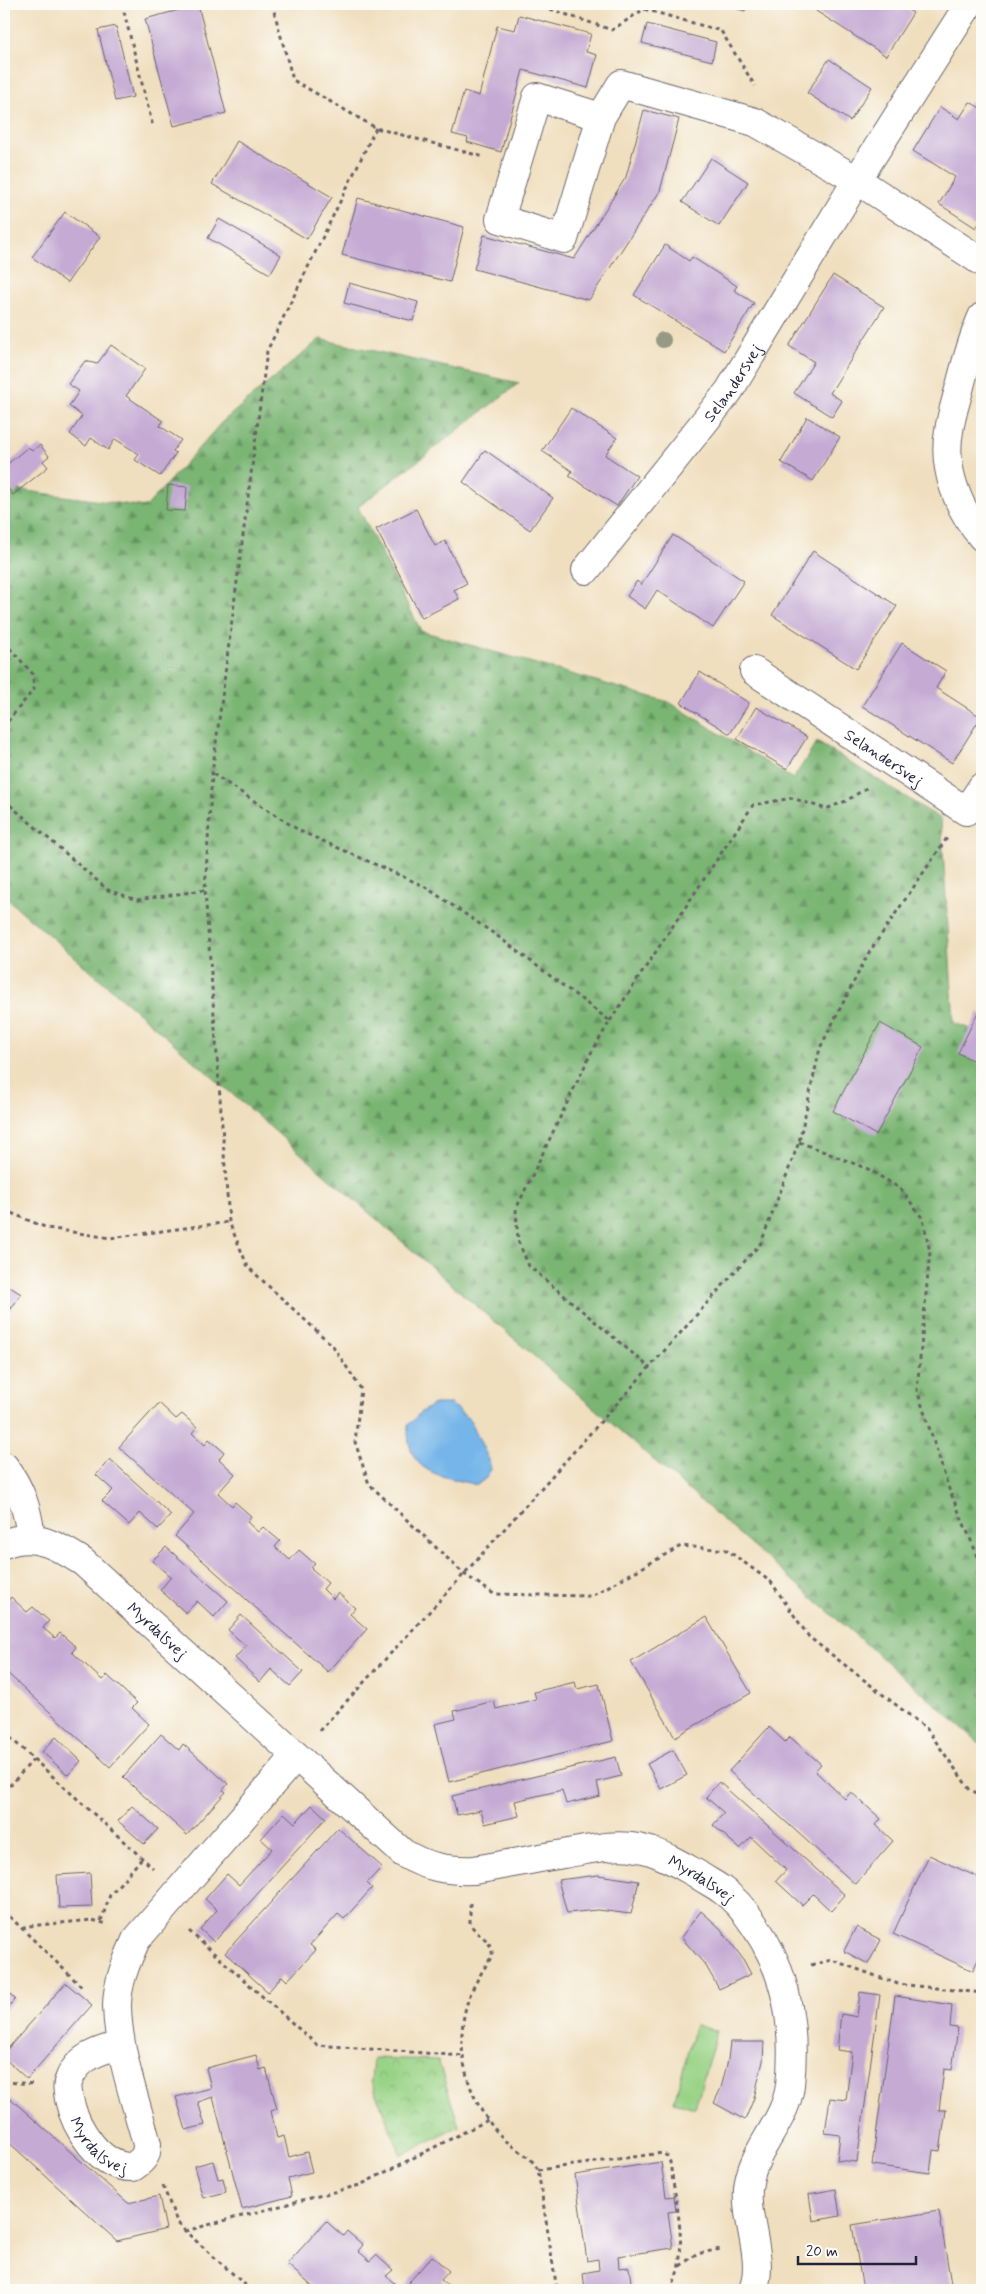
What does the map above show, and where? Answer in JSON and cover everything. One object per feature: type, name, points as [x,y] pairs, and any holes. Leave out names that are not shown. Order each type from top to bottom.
[{"type":"street","name":"Selandersvej","points":[[586,570],[729,392],[858,180],[969,4]]},
{"type":"street","points":[[602,117],[537,97],[500,220],[564,239],[602,117],[621,84],[755,122],[858,180],[982,262]]},
{"type":"street","points":[[982,317],[971,340],[948,432],[949,464],[957,495],[971,524],[982,537]]},
{"type":"street","name":"Selandersvej","points":[[754,671],[966,811]]},
{"type":"street","points":[[966,811],[982,787]]},
{"type":"street","points":[[4,1466],[20,1491],[28,1512],[31,1538]]},
{"type":"street","name":"Myrdalsvej","points":[[4,1544],[31,1538],[56,1545],[82,1562],[403,1853],[414,1860],[430,1867],[474,1870],[612,1846],[645,1850],[691,1871],[724,1891],[747,1915],[769,1946],[781,1973],[791,2015],[793,2047],[790,2087],[781,2115],[754,2164],[748,2183],[748,2204],[757,2280],[753,2290]]},
{"type":"street","name":"Myrdalsvej","points":[[121,2045],[90,2054],[69,2078],[67,2087],[77,2126],[84,2137],[110,2161],[117,2165],[133,2167],[143,2159],[147,2152],[147,2144],[121,2045],[117,2005],[121,1980],[136,1940],[296,1756]]},
{"type":"path","points":[[122,4],[153,127]]},
{"type":"path","points":[[272,4],[293,80],[376,128],[516,166]]},
{"type":"path","points":[[535,4],[612,30],[644,10],[721,31],[765,102],[755,122]]},
{"type":"path","points":[[376,128],[267,351],[212,774],[205,890],[229,1222],[248,1267],[333,1346],[361,1388],[355,1442],[369,1484],[464,1574],[494,1594],[591,1596],[681,1546],[727,1550],[772,1582],[809,1637],[926,1729],[970,1790],[982,1795]]},
{"type":"path","points":[[4,642],[33,674],[34,689],[4,726]]},
{"type":"path","points":[[650,1368],[529,1266],[518,1241],[516,1209],[591,1053],[610,1021],[753,805],[792,798],[826,809],[846,801],[900,768]]},
{"type":"path","points":[[212,774],[300,831],[424,886],[496,935],[610,1021]]},
{"type":"path","points":[[4,800],[108,890],[137,900],[205,890]]},
{"type":"path","points":[[296,1756],[464,1574],[761,1243],[799,1142],[820,1048],[868,954],[966,811]]},
{"type":"path","points":[[799,1142],[868,1169],[902,1189],[923,1220],[930,1252],[917,1390],[949,1490],[982,1566]]},
{"type":"path","points":[[4,1210],[47,1228],[110,1238],[229,1222]]},
{"type":"path","points":[[4,1732],[143,1858],[170,1899],[317,2045],[464,2056]]},
{"type":"path","points":[[4,1792],[34,1759]]},
{"type":"path","points":[[101,1921],[110,1895],[143,1858]]},
{"type":"path","points":[[474,1870],[470,1924],[491,1946],[493,1952],[466,2007],[463,2033],[464,2056],[472,2091],[488,2120],[502,2138],[531,2159],[538,2170],[557,2290]]},
{"type":"path","points":[[4,1911],[92,1996],[117,2005]]},
{"type":"path","points":[[22,1930],[38,1925],[92,1920],[101,1921],[136,1940]]},
{"type":"path","points":[[781,1973],[832,1960],[898,1984],[982,1994]]},
{"type":"path","points":[[185,2231],[360,2185],[488,2120]]},
{"type":"path","points":[[538,2170],[662,2153],[667,2156],[670,2162],[680,2241],[680,2266],[670,2290]]},
{"type":"path","points":[[143,2159],[162,2182],[177,2222],[251,2290]]},
{"type":"path","points":[[680,2266],[700,2253],[754,2244]]},
{"type":"green space","points":[[320,339],[519,383],[358,507],[421,631],[669,702],[793,779],[817,742],[941,819],[954,1023],[982,1033],[982,1745],[4,896],[4,488],[146,507],[222,422]]},
{"type":"green space","points":[[695,2025],[717,2031],[695,2108],[674,2102]]},
{"type":"green space","points":[[373,2058],[438,2060],[459,2126],[401,2155],[371,2081]]},
{"type":"water","points":[[434,1404],[451,1404],[470,1420],[489,1460],[491,1469],[486,1478],[477,1485],[438,1475],[427,1470],[412,1454],[408,1425],[420,1413]]},
{"type":"building","points":[[719,4],[747,4],[745,11]]},
{"type":"building","points":[[821,4],[898,4],[913,13],[886,56],[816,11]]},
{"type":"building","points":[[198,5],[226,113],[174,126],[145,19]]},
{"type":"building","points":[[519,15],[591,34],[586,52],[597,55],[588,88],[523,70],[501,152],[467,142],[468,138],[452,134],[464,91],[479,96],[497,26],[515,30]]},
{"type":"building","points":[[647,24],[716,42],[712,61],[642,43]]},
{"type":"building","points":[[116,26],[133,97],[115,101],[98,30]]},
{"type":"building","points":[[829,59],[872,87],[850,121],[807,93]]},
{"type":"building","points":[[970,102],[982,109],[982,219],[976,228],[939,204],[955,177],[913,151],[940,107],[959,119]]},
{"type":"building","points":[[644,110],[679,119],[660,191],[589,300],[474,269],[484,235],[574,259],[626,177]]},
{"type":"building","points":[[237,141],[332,197],[307,239],[212,184]]},
{"type":"building","points":[[711,158],[748,182],[719,226],[682,202]]},
{"type":"building","points":[[358,198],[464,227],[450,282],[342,255]]},
{"type":"building","points":[[65,212],[100,237],[67,283],[32,257]]},
{"type":"building","points":[[219,219],[281,255],[270,274],[208,238]]},
{"type":"building","points":[[665,245],[689,261],[692,257],[737,286],[734,290],[754,303],[724,351],[634,295]]},
{"type":"building","points":[[833,275],[884,307],[830,393],[842,401],[832,417],[794,393],[814,362],[789,346]]},
{"type":"building","points":[[349,283],[418,302],[413,321],[344,303]]},
{"type":"building","points":[[111,345],[145,369],[126,396],[163,421],[160,426],[181,440],[173,451],[176,453],[160,476],[135,460],[139,454],[115,439],[108,450],[91,438],[86,446],[70,434],[82,416],[69,406],[79,391],[68,384],[85,361],[97,364]]},
{"type":"building","points":[[571,408],[617,438],[605,455],[637,476],[617,506],[569,476],[572,471],[542,451]]},
{"type":"building","points":[[807,417],[840,437],[813,481],[781,462]]},
{"type":"building","points":[[40,445],[49,456],[43,461],[48,467],[13,495],[4,483],[4,467],[28,447],[32,451]]},
{"type":"building","points":[[485,450],[553,498],[530,530],[463,482]]},
{"type":"building","points":[[168,485],[187,487],[185,511],[166,510]]},
{"type":"building","points":[[416,509],[435,546],[445,541],[467,583],[454,590],[459,599],[422,618],[376,529]]},
{"type":"building","points":[[673,535],[744,581],[713,628],[657,590],[645,609],[627,596],[637,581],[641,585]]},
{"type":"building","points":[[813,551],[897,606],[856,669],[772,615]]},
{"type":"building","points":[[902,643],[946,671],[936,688],[981,717],[952,763],[862,706]]},
{"type":"building","points":[[700,672],[749,703],[730,734],[681,703]]},
{"type":"building","points":[[756,707],[807,737],[787,769],[737,739]]},
{"type":"building","points":[[978,1012],[982,1014],[982,1065],[958,1053]]},
{"type":"building","points":[[880,1023],[923,1047],[876,1135],[833,1111]]},
{"type":"building","points":[[4,1283],[21,1294],[11,1309],[4,1304]]},
{"type":"building","points":[[159,1403],[176,1419],[182,1414],[197,1427],[192,1433],[205,1445],[209,1439],[224,1452],[219,1459],[235,1474],[218,1493],[232,1506],[235,1502],[251,1516],[247,1522],[258,1532],[263,1527],[280,1541],[275,1547],[290,1560],[299,1550],[315,1564],[311,1568],[328,1583],[323,1589],[333,1599],[338,1593],[355,1608],[350,1614],[367,1629],[328,1672],[175,1536],[194,1514],[119,1447]]},
{"type":"building","points":[[110,1459],[171,1515],[158,1529],[140,1513],[129,1525],[102,1501],[113,1490],[96,1475]]},
{"type":"building","points":[[166,1547],[228,1601],[214,1617],[197,1601],[186,1613],[160,1590],[171,1577],[152,1561]]},
{"type":"building","points":[[11,1597],[27,1612],[33,1607],[49,1621],[43,1628],[55,1638],[60,1633],[76,1647],[72,1652],[102,1680],[107,1675],[137,1703],[132,1708],[149,1724],[110,1767],[4,1670],[4,1606]]},
{"type":"building","points":[[241,1615],[303,1672],[290,1686],[271,1669],[260,1682],[235,1658],[246,1646],[228,1630]]},
{"type":"building","points":[[706,1617],[751,1693],[675,1737],[631,1662]]},
{"type":"building","points":[[575,1682],[577,1689],[599,1684],[613,1741],[449,1782],[435,1724],[456,1719],[454,1711],[494,1701],[496,1709],[536,1699],[534,1692]]},
{"type":"building","points":[[769,1727],[785,1742],[790,1737],[821,1764],[815,1771],[845,1799],[851,1792],[881,1819],[876,1825],[893,1841],[855,1884],[729,1771]]},
{"type":"building","points":[[161,1734],[179,1750],[183,1744],[228,1784],[223,1790],[226,1792],[187,1835],[123,1777]]},
{"type":"building","points":[[56,1737],[81,1761],[68,1775],[42,1752]]},
{"type":"building","points":[[673,1750],[687,1775],[661,1789],[647,1764]]},
{"type":"building","points":[[616,1757],[621,1776],[597,1782],[600,1796],[566,1804],[562,1790],[515,1801],[519,1816],[485,1824],[481,1810],[457,1815],[452,1796]]},
{"type":"building","points":[[719,1782],[845,1895],[831,1911],[813,1894],[802,1905],[776,1881],[786,1870],[751,1837],[740,1849],[713,1825],[724,1813],[706,1797]]},
{"type":"building","points":[[312,1805],[326,1818],[214,1942],[200,1929],[217,1910],[205,1899],[227,1874],[239,1885],[272,1849],[261,1839],[284,1813],[295,1823]]},
{"type":"building","points":[[132,1806],[158,1829],[144,1844],[118,1821]]},
{"type":"building","points":[[338,1828],[382,1867],[367,1883],[372,1888],[344,1919],[338,1914],[310,1945],[316,1950],[287,1981],[282,1976],[268,1992],[225,1953]]},
{"type":"building","points":[[929,1855],[982,1879],[982,1950],[973,1971],[893,1934]]},
{"type":"building","points":[[90,1873],[92,1907],[59,1908],[57,1875]]},
{"type":"building","points":[[598,1875],[639,1881],[631,1914],[598,1910],[567,1913],[558,1880]]},
{"type":"building","points":[[701,1911],[720,1928],[743,1959],[751,1974],[719,1989],[706,1966],[681,1937]]},
{"type":"building","points":[[856,1927],[881,1940],[868,1964],[844,1951]]},
{"type":"building","points":[[66,1983],[92,2005],[27,2079],[4,2058],[4,2053]]},
{"type":"building","points":[[4,1988],[15,1999],[4,2012]]},
{"type":"building","points":[[860,1992],[880,1995],[857,2162],[837,2160],[840,2135],[825,2133],[830,2098],[846,2100],[852,2052],[837,2050],[841,2014],[857,2017]]},
{"type":"building","points":[[895,1996],[952,2005],[950,2027],[958,2028],[952,2070],[944,2069],[939,2110],[946,2110],[940,2151],[933,2150],[930,2173],[872,2165]]},
{"type":"building","points":[[730,2042],[764,2042],[763,2061],[754,2098],[745,2120],[714,2103],[721,2088]]},
{"type":"building","points":[[256,2055],[260,2070],[266,2068],[277,2109],[271,2111],[277,2138],[284,2136],[289,2157],[307,2152],[312,2172],[288,2178],[292,2196],[242,2209],[213,2097],[198,2102],[205,2125],[186,2130],[176,2097],[211,2088],[206,2068]]},
{"type":"building","points":[[11,2099],[128,2203],[159,2196],[166,2229],[117,2241],[4,2138],[4,2106]]},
{"type":"building","points":[[213,2161],[218,2179],[223,2178],[226,2192],[203,2198],[194,2166]]},
{"type":"building","points":[[661,2162],[666,2197],[674,2196],[676,2211],[668,2212],[673,2248],[618,2256],[619,2268],[629,2267],[632,2290],[585,2290],[583,2273],[599,2270],[598,2259],[587,2261],[575,2175]]},
{"type":"building","points":[[836,2189],[840,2216],[813,2221],[809,2194]]},
{"type":"building","points":[[939,2211],[952,2290],[863,2290],[852,2225]]},
{"type":"building","points":[[326,2221],[343,2236],[347,2231],[363,2245],[358,2251],[370,2261],[376,2255],[393,2270],[386,2276],[402,2290],[316,2290],[287,2264]]},
{"type":"building","points":[[432,2256],[449,2271],[441,2280],[452,2290],[402,2290]]}]
